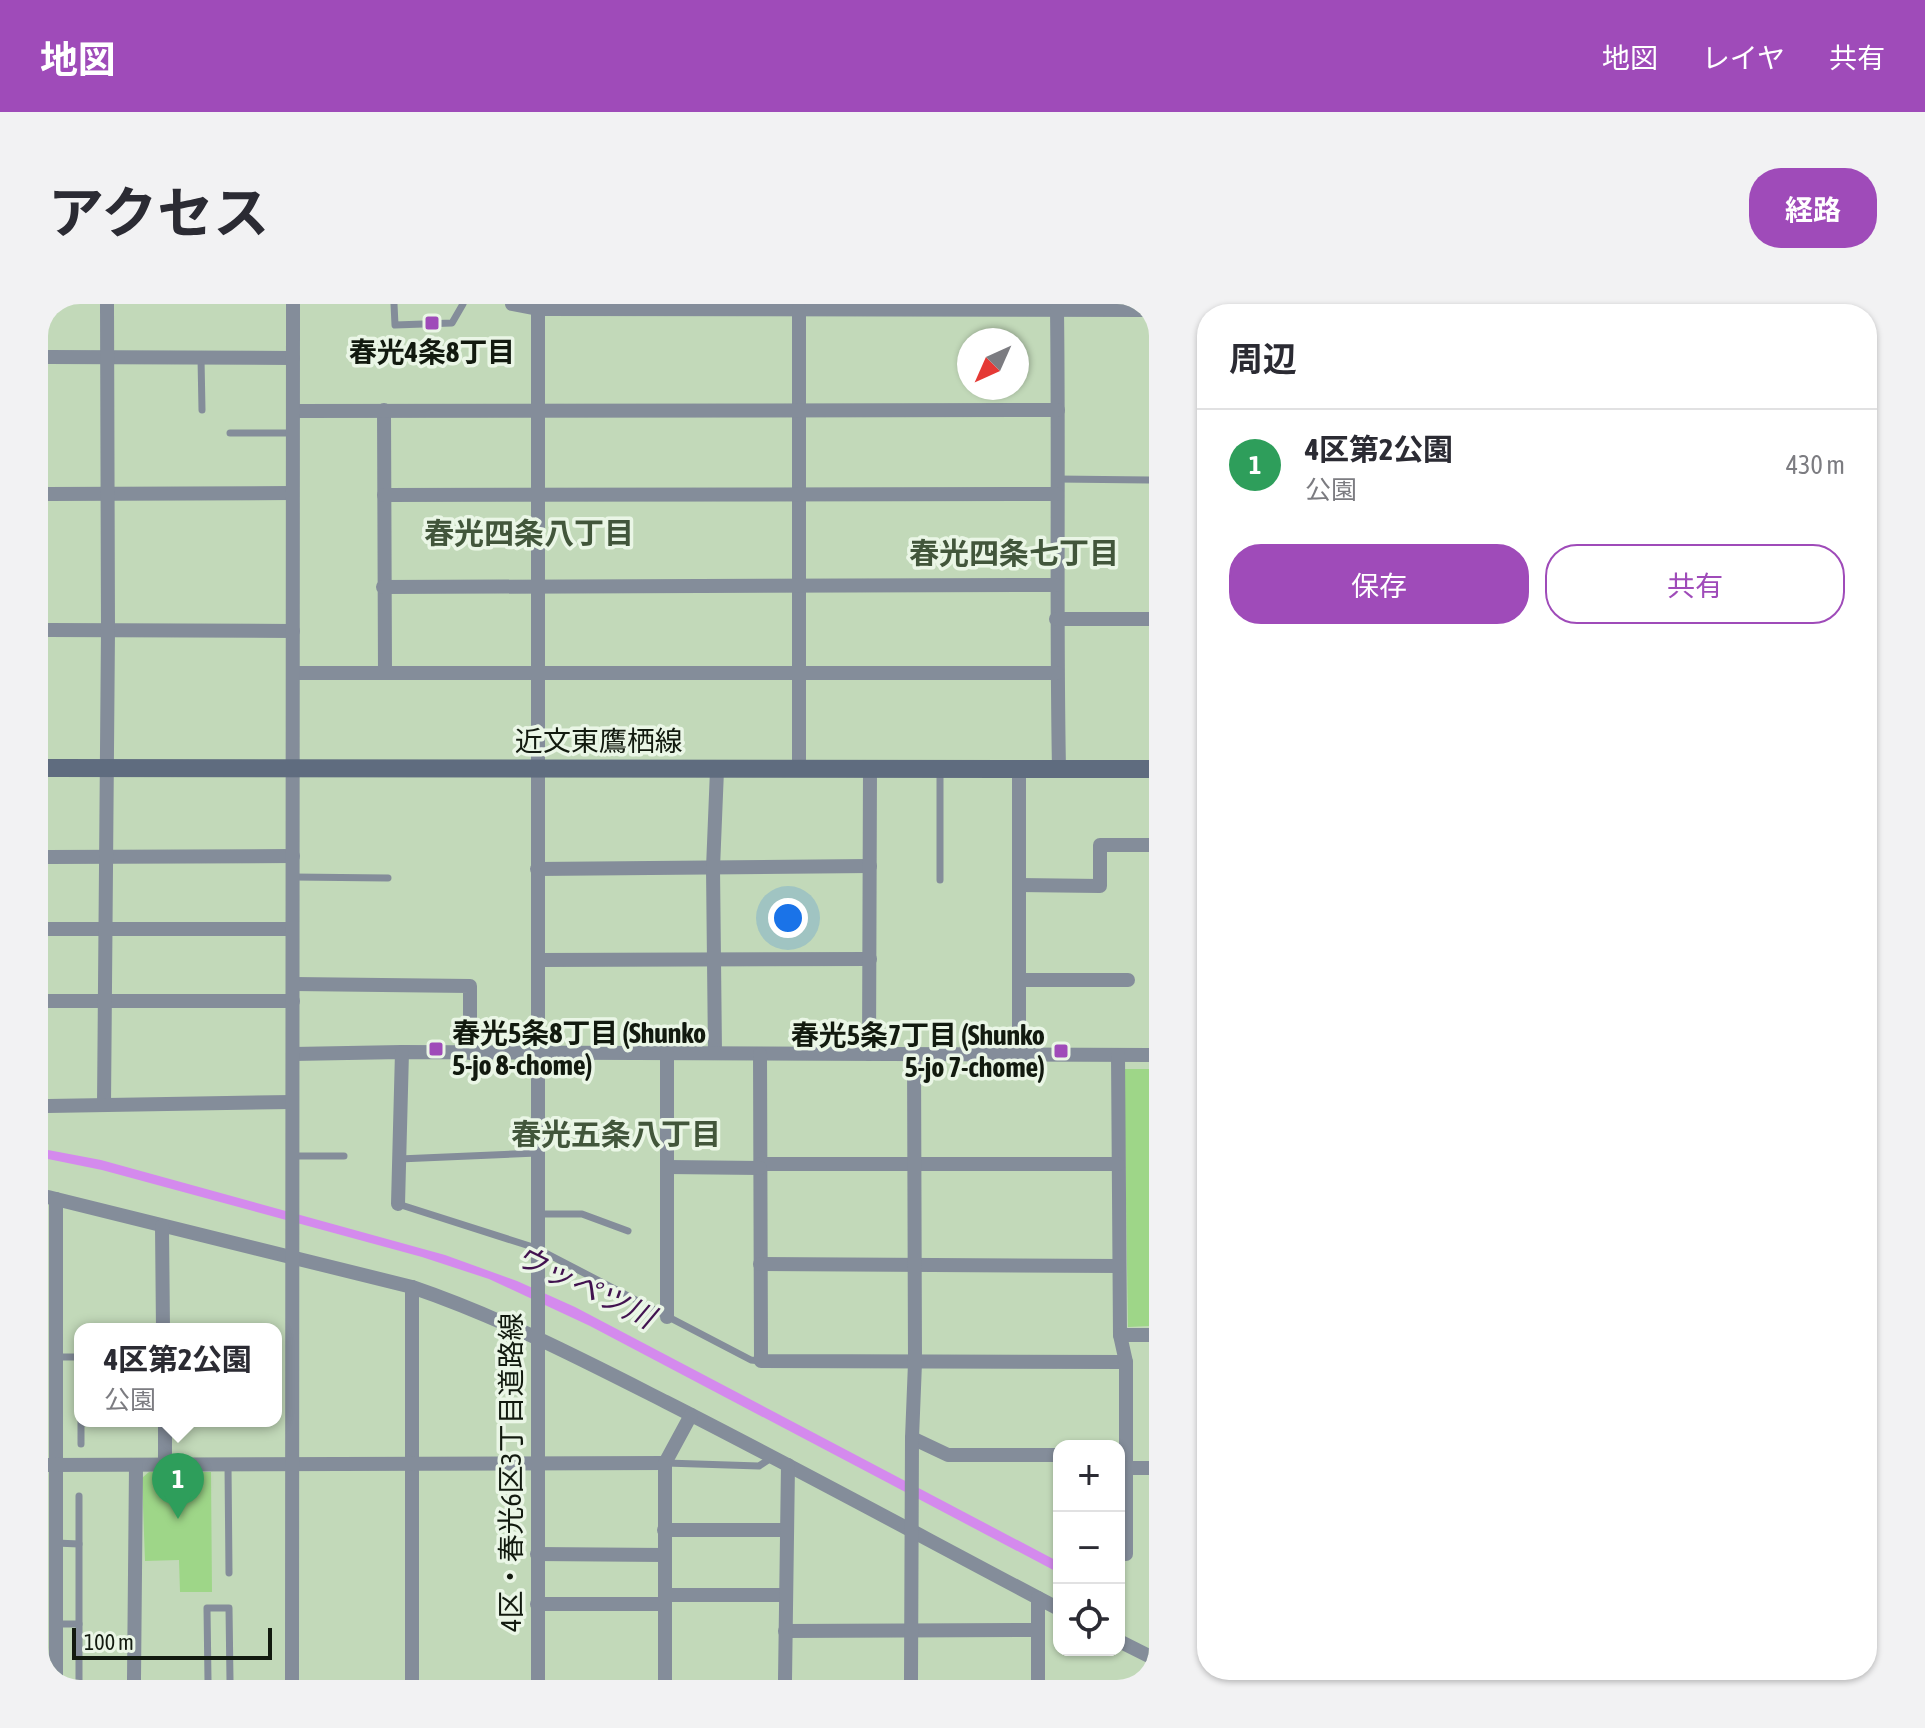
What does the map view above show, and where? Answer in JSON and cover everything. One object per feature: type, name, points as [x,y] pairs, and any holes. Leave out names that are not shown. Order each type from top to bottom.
[{"type":"street","points":[[104,1105],[107,304]]},
{"type":"street","points":[[292,1680],[293,304]]},
{"type":"street","points":[[512,304],[1149,310]]},
{"type":"street","name":"4区・春光6区3丁目道路線","points":[[538,306],[538,1680]]},
{"type":"street","points":[[799,309],[799,769]]},
{"type":"street","points":[[1057,310],[1059,769]]},
{"type":"street","points":[[48,357],[293,358]]},
{"type":"street","points":[[384,410],[385,673]]},
{"type":"street","points":[[293,411],[1058,410]]},
{"type":"street","points":[[48,494],[292,493]]},
{"type":"street","points":[[384,495],[1057,494]]},
{"type":"street","points":[[383,587],[1056,585]]},
{"type":"street","points":[[1056,619],[1149,619]]},
{"type":"street","points":[[48,630],[293,631]]},
{"type":"street","points":[[293,673],[1057,673]]},
{"type":"street","name":"近文東鷹栖線","points":[[48,768],[1149,769]]},
{"type":"street","points":[[869,1054],[870,769]]},
{"type":"street","points":[[1019,769],[1019,1054]]},
{"type":"street","points":[[715,1053],[713,868],[717,770]]},
{"type":"street","points":[[1019,885],[1100,886],[1100,845],[1149,845]]},
{"type":"street","points":[[48,857],[293,856]]},
{"type":"street","points":[[537,869],[870,866]]},
{"type":"street","points":[[48,929],[292,929]]},
{"type":"street","points":[[538,960],[870,959]]},
{"type":"street","points":[[1019,980],[1128,980]]},
{"type":"street","points":[[294,984],[470,986],[470,1053]]},
{"type":"street","points":[[48,1001],[293,1001]]},
{"type":"street","points":[[398,1204],[402,1052]]},
{"type":"street","points":[[667,1052],[667,1317]]},
{"type":"street","points":[[293,1054],[667,1052],[1149,1055]]},
{"type":"street","points":[[760,1054],[761,1361],[1126,1362]]},
{"type":"street","points":[[911,1680],[915,1363],[914,1054]]},
{"type":"street","points":[[1118,1055],[1120,1335],[1126,1362],[1126,1554]]},
{"type":"street","points":[[48,1106],[292,1102]]},
{"type":"street","points":[[668,1167],[1118,1164]]},
{"type":"street","points":[[56,1680],[56,1543],[52,1465],[56,1357],[52,1198],[162,1226],[292,1251],[412,1287],[538,1330],[691,1415],[1053,1606]]},
{"type":"street","points":[[162,1226],[163,1323]]},
{"type":"street","points":[[760,1264],[1119,1266]]},
{"type":"street","points":[[412,1287],[412,1680]]},
{"type":"street","points":[[1120,1335],[1149,1335]]},
{"type":"street","points":[[665,1680],[665,1463],[691,1415]]},
{"type":"street","points":[[165,1427],[165,1465]]},
{"type":"street","points":[[912,1438],[948,1455],[1053,1455]]},
{"type":"street","points":[[1125,1459],[1149,1468]]},
{"type":"street","points":[[52,1465],[665,1463]]},
{"type":"street","points":[[785,1680],[788,1465]]},
{"type":"street","points":[[134,1680],[136,1466]]},
{"type":"street","points":[[664,1530],[787,1530]]},
{"type":"street","points":[[537,1554],[664,1555]]},
{"type":"street","points":[[537,1604],[785,1595]]},
{"type":"street","points":[[1038,1598],[1038,1680]]},
{"type":"street","points":[[785,1631],[1038,1630]]},
{"type":"street","points":[[1125,1644],[1149,1656]]},
{"type":"lane","points":[[394,304],[395,325],[452,323],[463,304]]},
{"type":"lane","points":[[201,358],[202,410]]},
{"type":"lane","points":[[230,433],[293,433]]},
{"type":"lane","points":[[1057,479],[1149,480]]},
{"type":"lane","points":[[940,769],[940,880]]},
{"type":"lane","points":[[293,877],[388,878]]},
{"type":"lane","points":[[399,1159],[537,1153]]},
{"type":"lane","points":[[292,1156],[344,1156]]},
{"type":"lane","points":[[398,1204],[536,1252],[751,1360],[761,1361]]},
{"type":"lane","points":[[536,1214],[582,1214],[628,1231]]},
{"type":"lane","points":[[56,1357],[74,1357]]},
{"type":"lane","points":[[81,1427],[81,1444]]},
{"type":"lane","points":[[665,1463],[759,1466],[773,1457]]},
{"type":"lane","points":[[228,1465],[229,1573]]},
{"type":"lane","points":[[79,1496],[79,1680]]},
{"type":"lane","points":[[56,1543],[79,1544]]},
{"type":"lane","points":[[208,1680],[207,1608],[229,1608],[230,1680]]},
{"type":"lane","points":[[56,1624],[79,1624]]},
{"type":"green space","points":[[1124,1069],[1149,1069],[1149,1326],[1128,1327]]},
{"type":"green space","points":[[149,1472],[211,1472],[212,1592],[180,1592],[179,1560],[145,1561],[142,1478]]},
{"type":"shaded area","points":[[48,1150],[101,1160],[445,1255],[517,1281],[575,1307],[1053,1559],[1053,1570],[590,1326],[489,1279],[422,1257],[102,1170],[48,1159]]},
{"type":"place","name":"春光4条8丁目","points":[[432,323]]},
{"type":"place","name":"春光5条8丁目 (Shunko 5-jo 8-chome)","points":[[436,1049]]},
{"type":"place","name":"春光5条7丁目 (Shunko 5-jo 7-chome)","points":[[1061,1051]]},
{"type":"place","name":"4区第2公園","points":[[178,1519]]},
{"type":"district","name":"春光四条八丁目","points":[[529,534]]},
{"type":"district","name":"春光四条七丁目","points":[[1014,554]]},
{"type":"district","name":"春光五条八丁目","points":[[616,1135]]},
{"type":"water label","name":"ウッペツ川","points":[[585,1287]]}]
